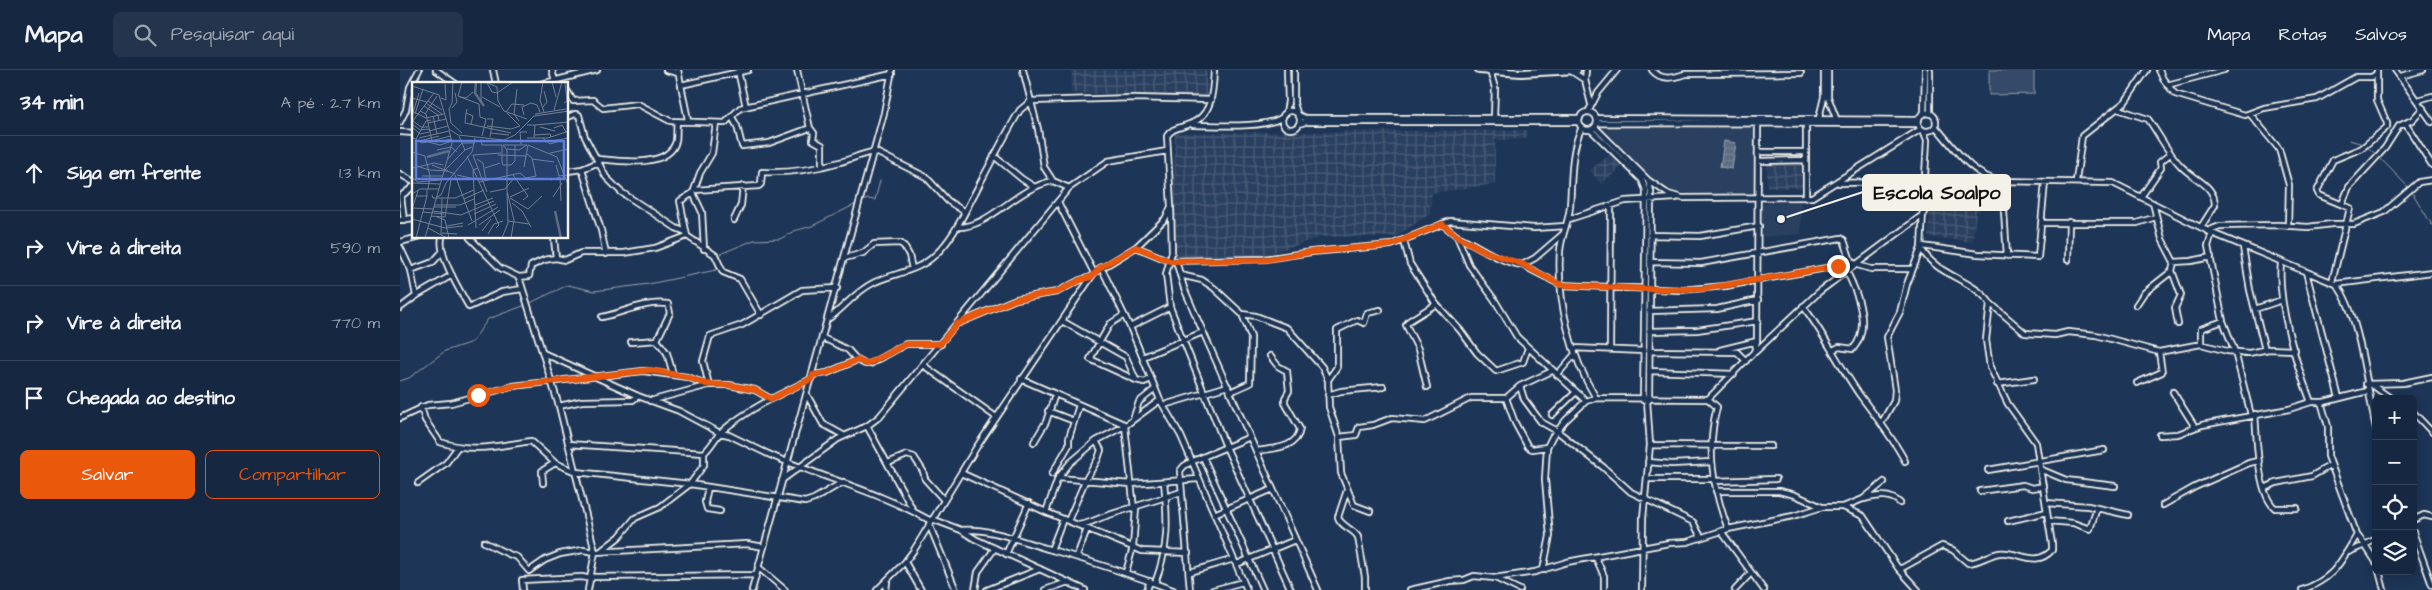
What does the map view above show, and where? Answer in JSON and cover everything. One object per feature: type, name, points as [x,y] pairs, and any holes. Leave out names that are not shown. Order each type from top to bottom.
[{"type":"highway","points":[[1479,70],[1530,73],[1574,70]]},
{"type":"street","points":[[414,82],[419,70]]},
{"type":"street","points":[[552,70],[551,82],[562,82],[597,70]]},
{"type":"street","points":[[666,70],[678,71],[688,120]]},
{"type":"street","points":[[681,86],[748,70]]},
{"type":"street","points":[[797,70],[810,128],[814,133],[813,140],[822,145],[822,166]]},
{"type":"street","points":[[1023,70],[1044,167],[1052,180],[1069,188]]},
{"type":"street","points":[[1214,70],[1211,100],[1202,118],[1170,131],[1168,136],[1167,151],[1172,246],[1166,274],[1170,307],[1226,446],[1291,590]]},
{"type":"street","points":[[1284,125],[1284,115],[1288,101],[1287,70]]},
{"type":"street","points":[[1294,70],[1294,103],[1299,124]]},
{"type":"street","points":[[1574,70],[1585,80]]},
{"type":"street","points":[[1586,70],[1585,80],[1591,104]]},
{"type":"street","points":[[1652,70],[1656,75],[1673,78],[1685,72],[1801,73]]},
{"type":"street","points":[[1925,70],[1927,114]]},
{"type":"street","points":[[1569,219],[1626,201],[1649,198],[1812,197],[1837,183],[1920,126],[1927,114],[1930,70]]},
{"type":"street","points":[[2076,181],[2082,136],[2118,109],[2135,91],[2147,70]]},
{"type":"street","points":[[2159,70],[2167,85],[2175,94],[2238,114],[2250,114],[2264,108],[2317,99],[2356,77],[2372,76],[2377,72]]},
{"type":"street","points":[[2167,85],[2224,70]]},
{"type":"street","points":[[2395,70],[2432,122]]},
{"type":"street","points":[[2401,76],[2423,70]]},
{"type":"street","points":[[439,71],[453,82]]},
{"type":"street","points":[[738,71],[746,107]]},
{"type":"street","points":[[1490,71],[1495,88],[1494,118]]},
{"type":"street","points":[[1186,126],[1276,121],[1293,129],[1305,122],[1580,120],[1588,112],[1591,104],[1614,71]]},
{"type":"street","points":[[1819,118],[1824,97],[1826,71]]},
{"type":"street","points":[[1826,71],[1828,97],[1836,118]]},
{"type":"street","points":[[569,94],[573,101],[594,100],[603,108],[638,104],[666,120],[724,123],[736,111],[746,107],[803,95],[892,72],[874,152],[807,395],[781,480],[752,590]]},
{"type":"street","points":[[2334,283],[2350,208],[2319,195],[2317,191],[2333,160],[2362,148],[2387,127],[2377,100],[2377,72]]},
{"type":"street","points":[[400,122],[406,110],[408,94],[412,85]]},
{"type":"street","points":[[400,94],[408,94]]},
{"type":"street","points":[[2418,100],[2432,96]]},
{"type":"street","points":[[828,319],[873,282],[912,269],[933,257],[957,227],[1020,110],[1031,101],[1134,98],[1211,100]]},
{"type":"street","points":[[2342,204],[2349,187],[2385,148],[2399,126],[2412,120],[2423,108]]},
{"type":"street","points":[[2118,109],[2148,118],[2170,154],[2182,167],[2205,184],[2215,199],[2214,208],[2201,227]]},
{"type":"street","points":[[1276,121],[1292,112],[1305,118],[1580,120]]},
{"type":"street","points":[[1588,112],[1595,124],[1645,183],[1649,198]]},
{"type":"street","points":[[1927,114],[1934,118],[1934,128],[1927,140]]},
{"type":"street","points":[[2250,114],[2278,149],[2289,185],[2288,226]]},
{"type":"street","points":[[569,117],[579,115],[587,142],[599,160],[606,177],[621,192],[715,255],[723,272],[740,279],[761,315]]},
{"type":"street","points":[[732,117],[738,126],[742,146],[769,143],[810,128]]},
{"type":"street","points":[[1582,127],[1595,124],[1819,118],[1920,126],[1934,128],[1975,168],[1992,180]]},
{"type":"street","points":[[1580,120],[1582,127],[1574,153],[1569,219],[1563,234],[1560,250],[1561,285],[1566,322],[1573,348],[1596,398]]},
{"type":"street","points":[[569,171],[582,169],[599,160],[638,162],[664,156],[675,143],[677,122]]},
{"type":"street","points":[[686,234],[680,201],[693,191],[700,173],[713,150],[716,123]]},
{"type":"street","points":[[1754,352],[1757,341],[1758,321],[1758,123]]},
{"type":"street","points":[[1595,124],[1806,123],[1920,126]]},
{"type":"street","points":[[1806,123],[1806,198]]},
{"type":"street","points":[[2405,123],[2432,165]]},
{"type":"street","points":[[1595,124],[1648,180],[1668,194],[1682,198]]},
{"type":"street","points":[[1882,422],[1894,401],[1895,390],[1888,337],[1900,312],[1912,269],[1921,247],[1927,140],[1920,126]]},
{"type":"street","points":[[781,480],[843,436],[867,426],[879,417],[1069,188],[1108,161],[1167,151]]},
{"type":"street","points":[[693,191],[760,186],[761,172],[781,172],[822,166],[874,152],[926,177],[948,201],[965,212]]},
{"type":"street","points":[[1759,152],[1806,152]]},
{"type":"street","points":[[2141,197],[2161,168],[2160,162],[2170,154]]},
{"type":"street","points":[[994,156],[1033,186]]},
{"type":"street","points":[[1759,161],[1806,160]]},
{"type":"street","points":[[582,169],[601,230],[606,254]]},
{"type":"street","points":[[400,174],[412,183]]},
{"type":"street","points":[[957,227],[977,224],[1033,186],[1052,180]]},
{"type":"street","points":[[1642,590],[1645,498],[1650,445],[1646,380],[1648,180]]},
{"type":"street","points":[[1837,183],[1926,180],[2113,183],[2212,233],[2281,263],[2334,283],[2432,272]]},
{"type":"street","points":[[2207,230],[2220,226],[2308,227],[2332,224],[2347,225],[2363,222],[2384,212],[2419,182],[2432,180]]},
{"type":"street","points":[[2002,181],[2007,256]]},
{"type":"street","points":[[1921,247],[2007,256],[2038,256],[2045,182]]},
{"type":"street","points":[[402,220],[401,196],[412,186]]},
{"type":"street","points":[[734,220],[740,205],[743,186]]},
{"type":"street","points":[[693,191],[702,212],[704,249]]},
{"type":"street","points":[[1058,202],[1092,275]]},
{"type":"street","points":[[2153,203],[2162,239],[2174,262],[2172,271],[2181,295],[2175,308],[2178,324]]},
{"type":"street","points":[[1610,349],[1611,206]]},
{"type":"street","points":[[877,590],[905,562],[996,417],[1092,275],[1101,267],[1136,247],[1165,219],[1171,207]]},
{"type":"street","points":[[1708,400],[1754,352],[1803,306],[1846,270],[1924,214]]},
{"type":"street","points":[[2041,223],[2137,223],[2156,217]]},
{"type":"street","points":[[1136,247],[1170,261],[1264,260],[1311,252],[1370,248],[1404,241],[1442,224],[1459,220],[1534,228],[1566,226]]},
{"type":"street","points":[[2068,260],[2069,222]]},
{"type":"street","points":[[1442,224],[1457,236],[1486,252],[1522,264],[1561,285],[1609,288],[1703,289],[1854,264],[1871,269],[1912,269]]},
{"type":"street","points":[[1648,225],[1650,235],[1648,242]]},
{"type":"street","points":[[1650,235],[1700,236],[1758,226]]},
{"type":"street","points":[[2212,233],[2208,244],[2223,322],[2235,352],[2253,415],[2258,440],[2260,479],[2272,506],[2275,508],[2297,508]]},
{"type":"street","points":[[471,239],[500,268],[519,277],[528,276],[530,268],[538,262],[556,258],[564,260],[581,253],[606,254],[655,248],[686,234]]},
{"type":"street","points":[[1522,264],[1535,258],[1563,234]]},
{"type":"street","points":[[1457,236],[1468,266],[1494,299],[1518,337],[1586,401]]},
{"type":"street","points":[[1650,262],[1701,263],[1841,238],[1844,240],[1854,264]]},
{"type":"street","points":[[442,239],[443,251],[452,275],[470,308],[502,292],[522,289]]},
{"type":"street","points":[[554,239],[556,258]]},
{"type":"street","points":[[1404,241],[1410,264],[1436,304],[1460,330],[1477,354],[1496,371],[1523,362],[1528,348]]},
{"type":"street","points":[[845,258],[863,253],[874,244],[900,243],[909,255],[912,269]]},
{"type":"street","points":[[400,247],[411,270],[416,296]]},
{"type":"street","points":[[1921,247],[1929,260],[1980,292],[2025,334],[2054,335],[2068,332],[2096,334],[2158,352],[2201,344],[2235,352],[2295,350]]},
{"type":"street","points":[[2243,247],[2265,350]]},
{"type":"street","points":[[411,270],[433,262],[443,251]]},
{"type":"street","points":[[1648,252],[1650,262],[1648,270]]},
{"type":"street","points":[[2174,262],[2211,257]]},
{"type":"street","points":[[1176,261],[1184,288],[1318,590]]},
{"type":"street","points":[[2281,263],[2282,300],[2311,402]]},
{"type":"street","points":[[1101,267],[1143,357],[1155,389],[1181,436],[1198,480],[1247,590]]},
{"type":"street","points":[[1833,350],[1839,347],[1853,349],[1862,323],[1863,315],[1858,295],[1846,270]]},
{"type":"street","points":[[2136,305],[2144,294],[2172,271]]},
{"type":"street","points":[[2306,272],[2323,329],[2339,398]]},
{"type":"street","points":[[400,308],[416,296],[452,275]]},
{"type":"street","points":[[957,324],[1016,299],[1057,292],[1092,275]]},
{"type":"street","points":[[1180,275],[1202,280],[1214,288],[1242,314],[1251,337],[1250,383],[1230,392]]},
{"type":"street","points":[[519,277],[559,406],[598,552],[588,590]]},
{"type":"street","points":[[2334,283],[2344,296],[2354,322],[2369,384],[2368,391],[2372,410]]},
{"type":"street","points":[[709,385],[703,361],[710,336],[739,327],[802,290],[837,288]]},
{"type":"street","points":[[1646,340],[1649,331],[1647,296]]},
{"type":"street","points":[[1649,311],[1717,309],[1758,300]]},
{"type":"street","points":[[2255,309],[2282,300]]},
{"type":"street","points":[[1898,568],[1908,567],[1926,553],[1942,546],[1953,550],[1964,561],[1975,562],[2000,553],[2034,560],[2049,554],[2052,550],[2041,460],[2034,438],[2008,404],[1990,368],[1986,348],[1990,303]]},
{"type":"street","points":[[602,317],[620,314],[646,304],[668,304],[670,313],[657,340]]},
{"type":"street","points":[[1427,386],[1418,348],[1406,325],[1436,304]]},
{"type":"street","points":[[1803,306],[1860,394],[1882,422],[1905,461]]},
{"type":"street","points":[[1130,328],[1170,307]]},
{"type":"street","points":[[1328,380],[1338,367],[1337,330],[1357,320],[1364,323],[1367,313],[1380,310]]},
{"type":"street","points":[[1242,314],[1256,316],[1287,328],[1316,358],[1328,380],[1329,407],[1339,437],[1342,473],[1347,490],[1354,505],[1370,511]]},
{"type":"street","points":[[1124,315],[1110,324],[1099,341],[1090,361],[1124,373],[1136,380],[1144,382],[1151,379]]},
{"type":"street","points":[[1062,321],[1126,357],[1136,380]]},
{"type":"street","points":[[1649,331],[1697,330],[1758,321]]},
{"type":"street","points":[[2201,344],[2202,329],[2223,322]]},
{"type":"street","points":[[1143,357],[1204,332]]},
{"type":"street","points":[[823,338],[848,350],[857,360],[867,364],[906,344],[940,344]]},
{"type":"street","points":[[657,340],[667,353],[673,374]]},
{"type":"street","points":[[631,342],[657,340]]},
{"type":"street","points":[[1719,350],[1757,341]]},
{"type":"street","points":[[1573,348],[1646,351],[1719,350],[1737,352],[1746,361]]},
{"type":"street","points":[[2136,383],[2162,372],[2158,352]]},
{"type":"street","points":[[543,353],[638,396],[679,411],[720,434],[730,435],[788,462],[913,511],[931,521],[961,530],[1006,554],[1085,590]]},
{"type":"street","points":[[1339,437],[1356,435],[1359,426],[1373,425],[1383,419],[1425,421],[1471,398],[1506,398],[1520,386],[1555,373],[1575,354]]},
{"type":"street","points":[[1257,451],[1289,445],[1296,440],[1300,429],[1285,403],[1285,398],[1289,391],[1288,371],[1278,366],[1270,356]]},
{"type":"street","points":[[598,552],[619,537],[636,518],[660,507],[690,484],[704,465],[704,453],[720,434],[771,399],[812,377],[827,373],[857,360]]},
{"type":"street","points":[[1646,360],[1648,371],[1646,380]]},
{"type":"street","points":[[923,365],[996,417]]},
{"type":"street","points":[[400,418],[421,407],[432,404],[452,404],[513,386],[650,370],[673,374],[709,385]]},
{"type":"street","points":[[1648,371],[1734,374]]},
{"type":"street","points":[[2369,384],[2403,383],[2432,377]]},
{"type":"street","points":[[1021,379],[1125,426]]},
{"type":"street","points":[[1997,384],[2034,379]]},
{"type":"street","points":[[2369,384],[2386,395]]},
{"type":"street","points":[[650,401],[709,385],[729,385],[746,388],[771,399]]},
{"type":"street","points":[[1046,512],[1058,478],[1070,463],[1096,441],[1125,426],[1162,402],[1228,386]]},
{"type":"street","points":[[1520,386],[1524,399],[1539,420],[1557,431],[1631,492],[1693,522],[1701,537]]},
{"type":"street","points":[[1328,395],[1341,391],[1383,387]]},
{"type":"street","points":[[1132,420],[1139,402],[1155,389]]},
{"type":"street","points":[[2160,435],[2178,434],[2195,427],[2368,391]]},
{"type":"street","points":[[1552,415],[1576,392]]},
{"type":"street","points":[[2173,392],[2195,427]]},
{"type":"street","points":[[1034,442],[1046,422],[1055,394]]},
{"type":"street","points":[[807,395],[822,424],[843,436]]},
{"type":"street","points":[[559,406],[582,401],[633,400],[638,396]]},
{"type":"street","points":[[1506,398],[1515,423],[1528,447],[1536,449],[1547,447]]},
{"type":"street","points":[[1543,570],[1550,536],[1545,479],[1547,447],[1557,431],[1586,401],[1596,398],[1708,400],[1717,407],[1711,462],[1716,491],[1728,529]]},
{"type":"street","points":[[2321,402],[2328,426],[2327,447],[2331,465],[2357,535],[2372,556]]},
{"type":"street","points":[[1052,474],[1069,445],[1079,405]]},
{"type":"street","points":[[421,407],[425,420],[437,441],[457,448],[472,449],[508,446],[531,441],[555,463],[576,472],[690,484],[809,501],[843,482]]},
{"type":"street","points":[[1048,411],[1074,421]]},
{"type":"street","points":[[2417,416],[2432,432]]},
{"type":"street","points":[[867,426],[913,511]]},
{"type":"street","points":[[1125,426],[1135,508],[1132,547],[1126,572]]},
{"type":"street","points":[[1190,590],[1190,572],[1180,471],[1191,462],[1250,437]]},
{"type":"street","points":[[1051,550],[1098,459],[1100,450],[1096,441]]},
{"type":"street","points":[[568,444],[704,453]]},
{"type":"street","points":[[1650,445],[1771,446]]},
{"type":"street","points":[[418,483],[446,463],[457,448]]},
{"type":"street","points":[[1988,470],[2104,450]]},
{"type":"street","points":[[888,464],[906,455],[914,456],[923,471],[925,480],[944,500]]},
{"type":"street","points":[[1203,457],[1263,590]]},
{"type":"street","points":[[2164,505],[2195,487],[2249,463],[2258,461]]},
{"type":"street","points":[[1648,462],[1672,464],[1711,462]]},
{"type":"street","points":[[543,483],[542,471],[555,463]]},
{"type":"street","points":[[2265,488],[2276,483],[2312,476],[2331,465]]},
{"type":"street","points":[[2042,470],[2066,480],[2115,486]]},
{"type":"street","points":[[960,473],[1046,512],[1132,547],[1153,553],[1188,553]]},
{"type":"street","points":[[1058,478],[1131,484],[1198,480]]},
{"type":"street","points":[[1647,479],[1776,479]]},
{"type":"street","points":[[1147,590],[1165,552],[1168,535],[1164,482]]},
{"type":"street","points":[[1863,499],[1884,482]]},
{"type":"street","points":[[1980,491],[2023,485],[2032,488],[2044,486]]},
{"type":"street","points":[[708,487],[705,502],[708,509],[720,511]]},
{"type":"street","points":[[1214,514],[1273,489]]},
{"type":"street","points":[[1347,490],[1338,517],[1342,524],[1355,532],[1358,537],[1365,577],[1365,590]]},
{"type":"street","points":[[1716,491],[1778,491],[1796,495],[1822,507]]},
{"type":"street","points":[[1077,525],[1092,522],[1111,514],[1181,492]]},
{"type":"street","points":[[1410,590],[1450,581],[1464,580],[1474,576],[1494,578],[1543,570],[1567,562],[1596,558],[1669,542],[1688,542],[1728,529],[1793,516],[1822,507],[1843,507],[1863,499],[1886,496],[1893,497],[1900,503]]},
{"type":"street","points":[[1006,554],[1029,503]]},
{"type":"street","points":[[2046,503],[2097,508],[2128,515]]},
{"type":"street","points":[[1843,507],[1863,516],[1898,568],[1918,590]]},
{"type":"street","points":[[2048,522],[2066,522],[2090,529],[2097,508]]},
{"type":"street","points":[[2008,521],[2047,512]]},
{"type":"street","points":[[2417,518],[2424,515],[2432,517]]},
{"type":"street","points":[[931,521],[956,590]]},
{"type":"street","points":[[961,530],[974,529],[1076,556],[1173,590]]},
{"type":"street","points":[[1076,556],[1087,529]]},
{"type":"street","points":[[1722,532],[1764,590]]},
{"type":"street","points":[[2302,590],[2325,581],[2333,573],[2357,535]]},
{"type":"street","points":[[1237,564],[1295,540]]},
{"type":"street","points":[[2346,553],[2372,541]]},
{"type":"street","points":[[484,542],[500,549],[507,556],[518,557],[529,571],[544,560],[560,554],[583,550],[598,552],[747,544],[764,547]]},
{"type":"street","points":[[2417,543],[2432,585]]},
{"type":"street","points":[[975,590],[978,572],[995,548]]},
{"type":"street","points":[[1596,558],[1604,576],[1604,590]]},
{"type":"street","points":[[1190,572],[1234,559]]},
{"type":"street","points":[[905,562],[921,590]]},
{"type":"street","points":[[758,567],[785,590]]},
{"type":"street","points":[[987,590],[1040,569]]},
{"type":"street","points":[[1735,590],[1751,573]]},
{"type":"street","points":[[523,590],[520,581],[522,580],[582,577],[756,575]]},
{"type":"street","points":[[2380,575],[2384,590]]},
{"type":"street","points":[[1494,578],[1520,590]]},
{"type":"street","points":[[886,590],[887,582]]},
{"type":"street","points":[[1045,590],[1068,582]]},
{"type":"street","points":[[1213,590],[1243,582]]},
{"type":"shaded area","points":[[1072,70],[1207,70],[1207,98],[1071,93]]},
{"type":"shaded area","points":[[1989,70],[2034,70],[2034,94],[1989,95]]},
{"type":"shaded area","points":[[1600,127],[1756,127],[1758,193],[1683,195],[1674,193],[1657,184]]},
{"type":"shaded area","points":[[1527,130],[1526,139],[1495,140],[1495,184],[1432,193],[1430,214],[1395,237],[1321,237],[1263,256],[1174,257],[1175,133]]},
{"type":"shaded area","points":[[1724,141],[1736,143],[1732,169],[1720,167]]},
{"type":"shaded area","points":[[1613,152],[1624,166],[1601,184],[1590,170]]},
{"type":"shaded area","points":[[1767,163],[1804,163],[1804,188],[1767,188]]},
{"type":"shaded area","points":[[1932,181],[1986,183],[1980,211],[1976,211],[1973,242],[1928,237]]},
{"type":"shaded area","points":[[1801,201],[1801,234],[1763,237],[1760,204]]},
{"type":"waterway","points":[[2349,140],[2363,144]]},
{"type":"waterway","points":[[2366,146],[2377,155]]},
{"type":"waterway","points":[[2380,158],[2410,189],[2432,225]]},
{"type":"waterway","points":[[863,201],[868,199],[875,200],[880,181]]},
{"type":"waterway","points":[[719,260],[720,254],[754,240],[780,239],[794,231],[812,226],[858,203]]},
{"type":"waterway","points":[[530,303],[568,285],[594,291],[649,284],[716,270],[718,264]]},
{"type":"waterway","points":[[400,381],[409,378],[445,351],[472,342],[488,319],[526,305]]},
{"type":"place","name":"Escola Soalpo","points":[[1781,219]]},
{"type":"route","points":[[478,395],[513,386],[650,370],[687,377],[709,385],[729,385],[755,390],[771,399],[811,379],[813,375],[827,373],[857,360],[870,364],[906,344],[940,344],[957,324],[1016,299],[1057,292],[1080,280],[1091,277],[1101,267],[1136,247],[1170,261],[1264,260],[1311,252],[1391,245],[1442,224],[1457,236],[1471,242],[1486,252],[1513,263],[1522,264],[1561,285],[1609,288],[1703,289],[1838,266]]}]
